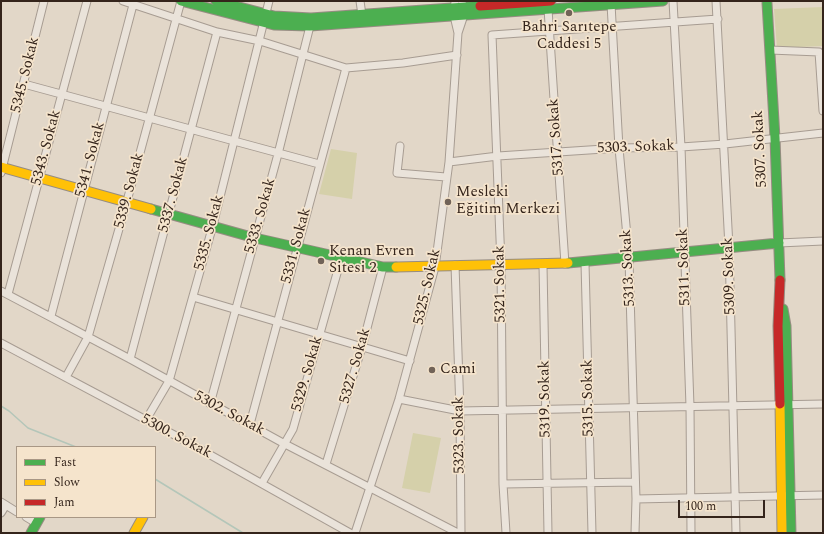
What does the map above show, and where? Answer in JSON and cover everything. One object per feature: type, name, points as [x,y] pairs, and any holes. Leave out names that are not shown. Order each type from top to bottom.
[{"type":"street","name":"5345. Sokak","points":[[2,169],[44,1]]},
{"type":"street","name":"5343. Sokak","points":[[4,293],[39,179],[87,1]]},
{"type":"street","points":[[123,1],[133,2],[217,32],[260,41],[346,68],[403,63],[457,55]]},
{"type":"street","points":[[181,1],[265,19],[311,18],[458,8],[611,4],[663,1]]},
{"type":"street","name":"5339. Sokak","points":[[66,377],[88,337],[128,201],[181,1]]},
{"type":"street","points":[[216,1],[265,19],[274,25],[310,26],[458,8]]},
{"type":"street","name":"5335. Sokak","points":[[146,420],[169,381],[194,297],[235,141],[269,1]]},
{"type":"street","points":[[360,1],[362,15]]},
{"type":"street","name":"5311. Sokak","points":[[673,1],[685,252],[690,406],[691,533]]},
{"type":"street","name":"5309. Sokak","points":[[716,1],[725,144],[729,247],[736,533]]},
{"type":"street","name":"5341. Sokak","points":[[51,316],[133,2]]},
{"type":"street","name":"5307. Sokak","points":[[766,2],[775,138],[781,294],[786,326],[783,404],[785,495],[782,533]]},
{"type":"street","name":"5313. Sokak","points":[[611,4],[619,148],[630,259],[636,499],[635,533]]},
{"type":"street","name":"5317. Sokak","points":[[550,5],[550,31],[565,264]]},
{"type":"street","name":"5325. Sokak","points":[[355,533],[400,399],[435,267],[449,162],[457,55],[458,8]]},
{"type":"street","points":[[550,31],[718,19]]},
{"type":"street","name":"5333. Sokak","points":[[210,404],[278,154],[310,26]]},
{"type":"street","name":"5321. Sokak","points":[[506,533],[503,484],[502,264],[492,35],[550,31]]},
{"type":"street","name":"5337. Sokak","points":[[130,359],[217,32]]},
{"type":"street","points":[[770,50],[819,52],[823,111]]},
{"type":"street","name":"5331. Sokak","points":[[250,424],[346,68]]},
{"type":"street","points":[[24,84],[61,96],[106,106],[319,164]]},
{"type":"street","name":"5303. Sokak","points":[[449,162],[498,156],[619,148],[681,147],[725,144],[823,133]]},
{"type":"street","points":[[400,146],[397,173],[446,177]]},
{"type":"street","points":[[2,169],[128,201],[255,238],[383,268],[455,265],[586,263],[729,247],[823,241]]},
{"type":"street","name":"5329. Sokak","points":[[262,484],[293,429],[342,259]]},
{"type":"street","name":"5315. Sokak","points":[[586,263],[592,533]]},
{"type":"street","name":"5319. Sokak","points":[[543,264],[548,533]]},
{"type":"street","name":"5323. Sokak","points":[[455,265],[460,411],[461,533]]},
{"type":"street","name":"5327. Sokak","points":[[326,464],[362,347],[383,268]]},
{"type":"street","name":"5302. Sokak","points":[[4,293],[51,316],[284,444],[326,464],[458,533]]},
{"type":"street","points":[[194,297],[277,320],[319,335],[410,361]]},
{"type":"street","name":"5300. Sokak","points":[[1,343],[146,420],[350,533]]},
{"type":"street","points":[[400,399],[460,411],[590,408],[634,409],[690,406],[823,404]]},
{"type":"street","points":[[503,484],[635,482]]},
{"type":"street","name":"5307. Sokak","points":[[785,495],[791,533]]},
{"type":"street","points":[[636,499],[823,495]]},
{"type":"street","points":[[1,513],[3,503],[16,511]]},
{"type":"street","points":[[134,533],[143,518]]},
{"type":"street","points":[[31,533],[38,520]]},
{"type":"shaded area","points":[[823,7],[823,46],[777,48],[774,9]]},
{"type":"shaded area","points":[[331,149],[357,153],[352,199],[319,194]]},
{"type":"shaded area","points":[[413,433],[441,438],[430,493],[402,488]]},
{"type":"waterway","points":[[1,406],[28,428],[73,446]]},
{"type":"waterway","points":[[156,480],[243,533]]},
{"type":"traffic: fast","points":[[181,1],[274,25],[310,26],[663,1]]},
{"type":"traffic: fast","points":[[216,1],[274,16],[311,18],[480,6]]},
{"type":"traffic: fast","points":[[767,3],[775,138],[780,280]]},
{"type":"traffic: fast","points":[[151,209],[255,238],[383,267],[396,267]]},
{"type":"traffic: fast","points":[[568,263],[779,243]]},
{"type":"traffic: fast","points":[[783,309],[786,326],[791,533]]},
{"type":"traffic: fast","points":[[31,533],[39,518]]},
{"type":"traffic: slow","points":[[1,167],[151,209]]},
{"type":"traffic: slow","points":[[396,267],[568,263]]},
{"type":"traffic: slow","points":[[780,404],[782,533]]},
{"type":"traffic: slow","points":[[134,533],[142,518]]},
{"type":"traffic: jam","points":[[480,6],[551,1]]},
{"type":"traffic: jam","points":[[780,280],[778,326],[780,404]]},
{"type":"place","name":"Bahri Sarıtepe Caddesi 5","points":[[569,13]]},
{"type":"place","name":"Mesleki Eğitim Merkezi","points":[[448,202]]},
{"type":"place","name":"Kenan Evren Sitesi 2","points":[[321,261]]},
{"type":"place","name":"Cami","points":[[432,370]]}]
